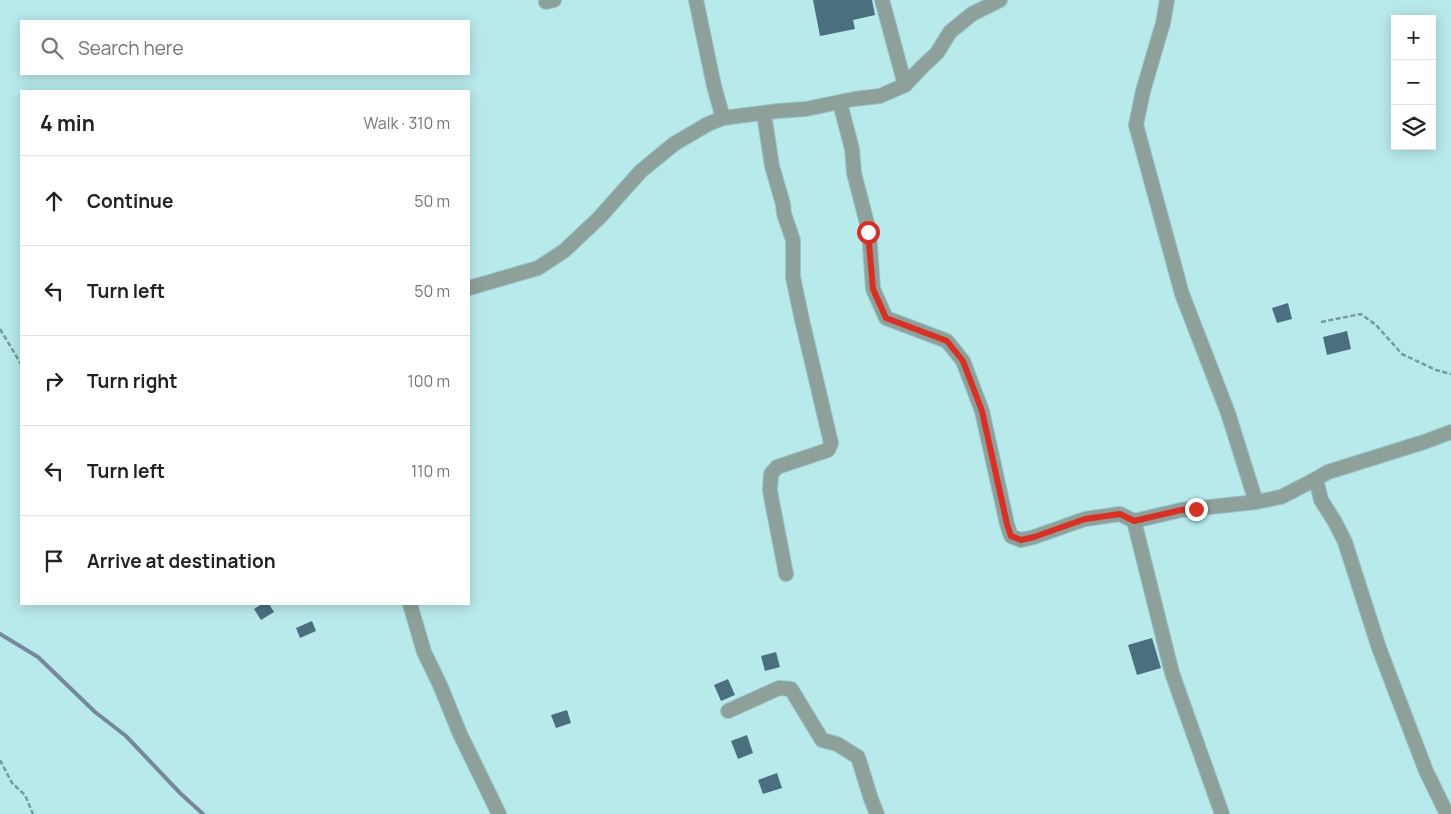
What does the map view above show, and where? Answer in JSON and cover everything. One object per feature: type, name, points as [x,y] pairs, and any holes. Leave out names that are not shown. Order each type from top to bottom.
[{"type":"street","points":[[696,0],[714,86],[723,118]]},
{"type":"street","points":[[882,0],[905,85]]},
{"type":"street","points":[[470,288],[538,268],[564,251],[599,218],[641,171],[674,144],[708,124],[723,118],[806,109],[854,99],[880,96],[905,85],[937,53],[950,32],[972,14],[1000,0]]},
{"type":"street","points":[[1167,0],[1163,23],[1143,91],[1136,125],[1182,294],[1228,413],[1256,502]]},
{"type":"street","points":[[840,103],[852,149],[854,173],[868,232],[873,289],[886,318],[947,341],[963,361],[982,411],[1011,536],[1021,540],[1085,519],[1120,514],[1134,521],[1181,510],[1256,502],[1281,497],[1328,472],[1451,432]]},
{"type":"street","points":[[764,114],[772,166],[784,214],[793,240],[794,277],[802,320],[831,443],[828,450],[777,467],[771,474],[770,491],[786,574]]},
{"type":"street","points":[[1316,479],[1321,500],[1345,542],[1380,648],[1412,734],[1426,771],[1447,814]]},
{"type":"street","points":[[1134,521],[1172,673],[1222,814]]},
{"type":"street","points":[[410,605],[424,652],[498,814]]},
{"type":"street","points":[[728,711],[779,688],[791,689],[822,740],[837,744],[858,757],[870,799],[877,814]]},
{"type":"path","points":[[1321,322],[1361,314],[1376,325],[1402,354],[1436,370],[1451,374]]},
{"type":"path","points":[[0,329],[20,362]]},
{"type":"path","points":[[0,760],[12,783],[25,795],[33,814]]},
{"type":"building","points":[[813,0],[872,0],[875,15],[853,20],[855,29],[820,36]]},
{"type":"building","points":[[1288,303],[1292,319],[1277,323],[1272,308]]},
{"type":"building","points":[[1347,331],[1351,349],[1327,355],[1323,337]]},
{"type":"building","points":[[260,605],[270,605],[274,612],[261,620],[254,609]]},
{"type":"building","points":[[312,621],[316,631],[300,638],[296,628]]},
{"type":"building","points":[[1152,638],[1161,668],[1137,675],[1128,645]]},
{"type":"building","points":[[776,652],[780,667],[765,671],[761,656]]},
{"type":"building","points":[[728,679],[735,695],[721,701],[714,685]]},
{"type":"building","points":[[567,710],[571,723],[556,728],[551,715]]},
{"type":"building","points":[[747,735],[753,753],[738,759],[731,741]]},
{"type":"building","points":[[777,773],[782,788],[763,794],[758,780]]},
{"type":"waterway","points":[[0,634],[38,657],[95,712],[126,736],[180,793],[203,814]]},
{"type":"route","points":[[868,232],[873,289],[886,318],[947,341],[963,361],[982,411],[1011,536],[1021,540],[1085,519],[1120,514],[1134,521],[1181,510],[1196,509]]}]
